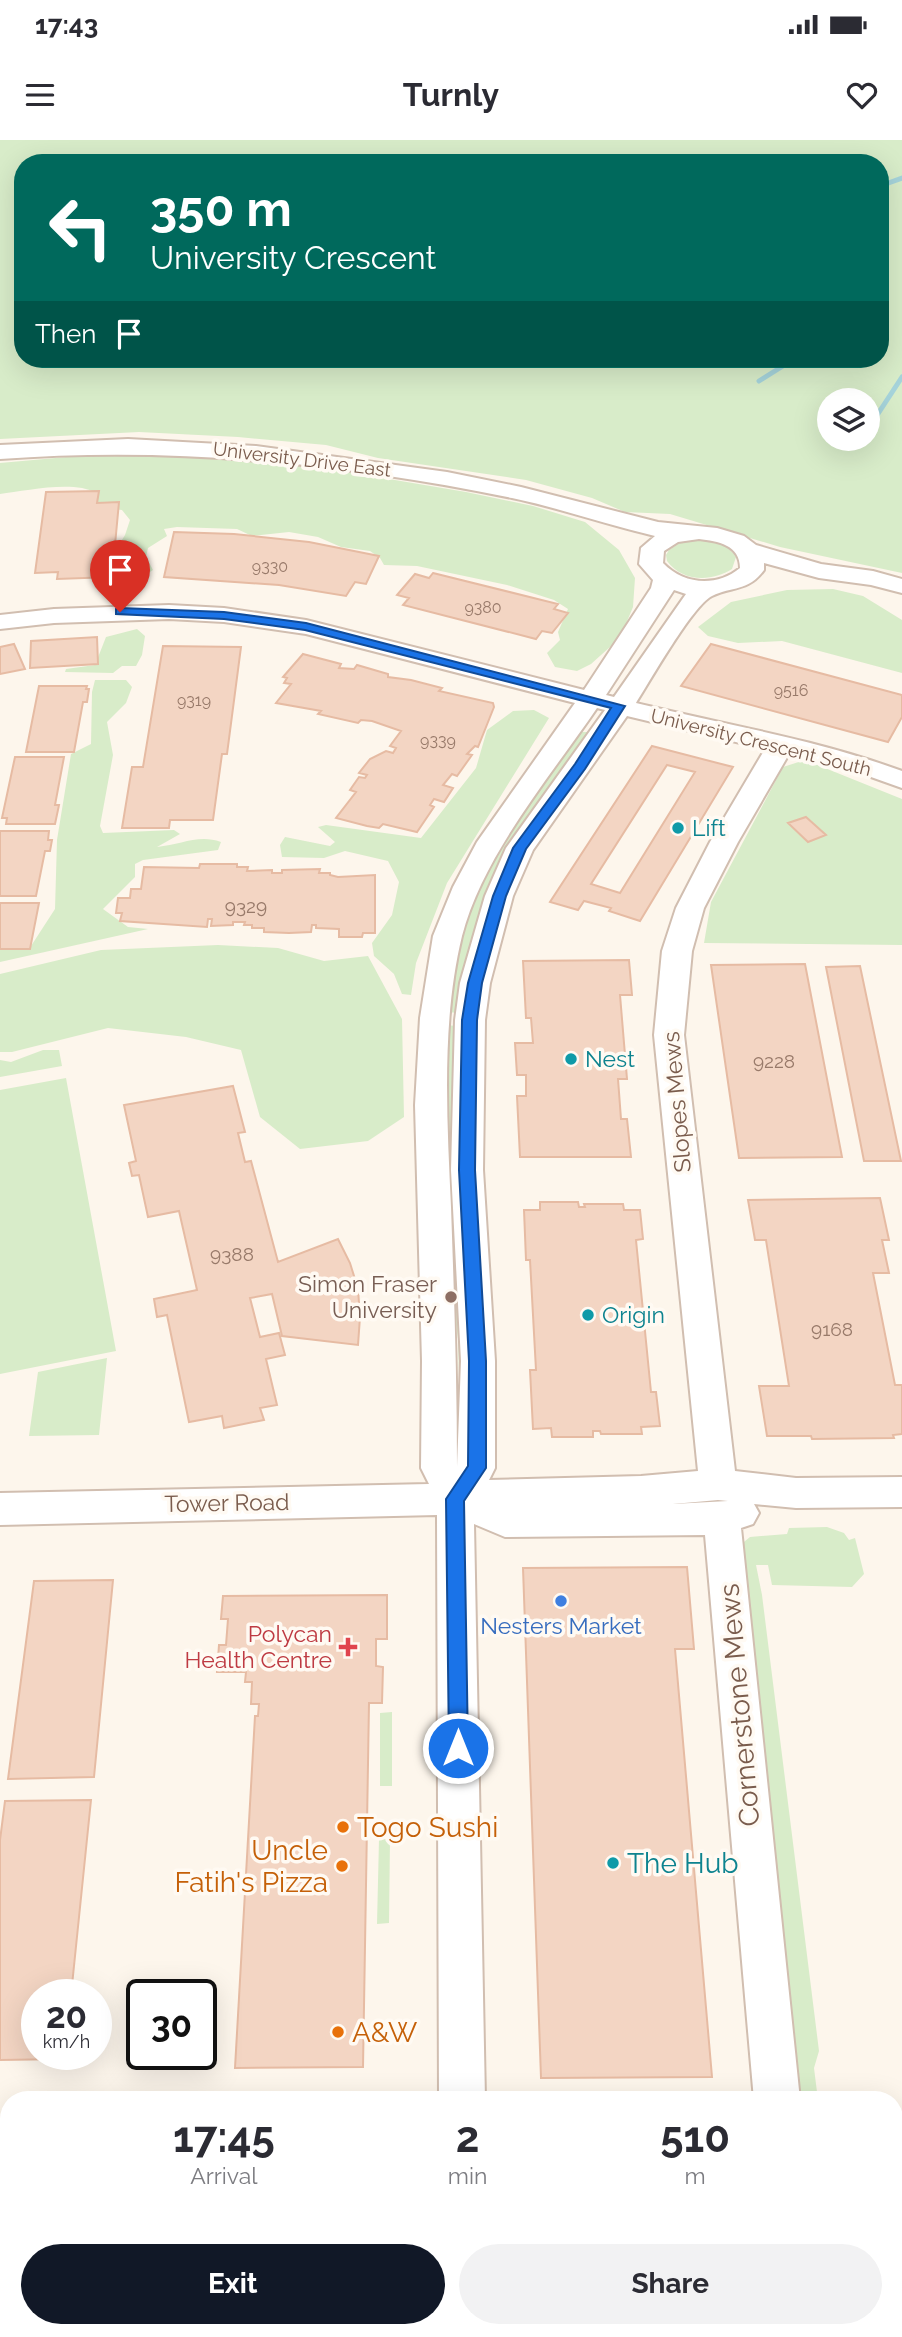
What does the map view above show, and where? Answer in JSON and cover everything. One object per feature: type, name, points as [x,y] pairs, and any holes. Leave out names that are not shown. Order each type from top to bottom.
[{"type":"street","name":"University Drive East","points":[[0,453],[61,447],[152,446],[290,455],[509,491],[570,505],[598,515],[615,516],[659,531],[699,532],[728,537],[750,551]]},
{"type":"street","name":"University Drive East","points":[[598,515],[650,556],[651,564],[665,578]]},
{"type":"street","points":[[650,556],[660,541],[684,533]]},
{"type":"street","points":[[750,551],[818,571],[873,578],[902,586]]},
{"type":"street","points":[[745,578],[752,570],[754,560],[750,551]]},
{"type":"street","points":[[462,2091],[455,1499],[477,1468],[478,1361],[467,1170],[470,1020],[475,983],[499,896],[520,848],[581,766],[605,702],[663,587],[665,578],[691,587],[706,588],[734,583],[745,578],[818,571]]},
{"type":"street","points":[[605,702],[688,605],[706,588]]},
{"type":"street","name":"University Crescent South","points":[[0,622],[54,616],[169,611],[276,622],[344,635],[851,761],[902,780]]},
{"type":"street","name":"Slopes Mews","points":[[720,1502],[668,1035],[677,951],[690,908],[724,842],[782,744]]},
{"type":"street","name":"Tower Road","points":[[0,1509],[455,1499],[505,1521],[796,1493],[902,1492]]},
{"type":"street","name":"Cornerstone Mews","points":[[720,1502],[776,2091]]},
{"type":"green space","points":[[0,140],[902,140],[902,573],[780,547],[670,514],[625,512],[592,498],[526,480],[378,458],[326,445],[139,432],[0,439]]},
{"type":"green space","points":[[111,453],[300,464],[533,506],[585,522],[619,550],[635,578],[633,607],[620,638],[591,664],[577,671],[555,667],[547,653],[560,640],[558,632],[568,609],[554,600],[507,585],[417,566],[384,565],[380,558],[370,551],[341,547],[318,537],[289,532],[252,536],[237,529],[177,527],[164,529],[167,536],[148,548],[146,557],[153,570],[144,575],[130,576],[116,572],[119,569],[114,553],[130,520],[122,510],[103,508],[91,501],[96,493],[87,489],[63,487],[0,494],[0,463]]},
{"type":"green space","points":[[705,540],[722,545],[733,553],[736,557],[732,569],[716,576],[698,578],[681,573],[667,561],[669,550],[683,541]]},
{"type":"green space","points":[[833,589],[863,596],[902,620],[902,673],[782,641],[738,643],[708,636],[698,627],[731,602],[787,590]]},
{"type":"green space","points":[[137,629],[145,636],[142,655],[136,666],[122,666],[113,673],[65,672],[66,669],[95,665],[106,637]]},
{"type":"green space","points":[[95,680],[126,680],[132,687],[126,703],[107,722],[113,755],[100,826],[103,833],[174,830],[180,834],[157,847],[205,839],[221,842],[218,850],[143,860],[135,864],[135,877],[103,909],[128,927],[148,929],[0,962],[0,949],[31,946],[55,909],[57,840],[71,754],[91,744],[92,692]]},
{"type":"green space","points":[[534,710],[549,718],[447,883],[416,963],[411,995],[402,994],[394,974],[374,956],[372,943],[392,915],[399,882],[388,861],[345,851],[324,858],[282,857],[280,845],[285,837],[330,846],[335,842],[318,827],[326,825],[421,838],[476,768],[487,730],[513,711]]},
{"type":"green space","points":[[579,732],[589,732],[523,834],[460,1013],[445,1012],[457,950],[479,891],[509,836]]},
{"type":"green space","points":[[805,760],[902,799],[902,945],[704,943],[711,902],[783,767]]},
{"type":"green space","points":[[218,945],[278,948],[324,961],[368,956],[402,1019],[404,1117],[368,1141],[300,1149],[260,1117],[241,1050],[186,1037],[108,1028],[12,1052],[0,1052],[0,974],[101,950]]},
{"type":"green space","points":[[444,1025],[458,1026],[461,1451],[458,1339],[452,1295]]},
{"type":"green space","points":[[43,1050],[59,1050],[62,1066],[0,1077],[0,1060],[11,1062]]},
{"type":"green space","points":[[66,1078],[116,1351],[0,1374],[0,1090]]},
{"type":"green space","points":[[107,1358],[99,1435],[29,1436],[38,1372]]},
{"type":"green space","points":[[827,1527],[844,1533],[849,1540],[855,1538],[864,1574],[852,1587],[772,1585],[768,1565],[756,1565],[819,2051],[814,2068],[817,2091],[793,2091],[739,1546],[750,1537],[787,1534],[789,1528]]},
{"type":"green space","points":[[392,1712],[392,1786],[380,1786],[380,1713]]},
{"type":"green space","points":[[379,1839],[390,1839],[389,1923],[377,1924]]},
{"type":"building","points":[[99,491],[97,503],[119,502],[112,577],[57,579],[58,572],[35,573],[46,492]]},
{"type":"building","points":[[174,532],[234,534],[309,542],[379,556],[366,584],[355,582],[346,596],[279,585],[164,577]]},
{"type":"building","points":[[433,573],[558,604],[554,609],[568,613],[552,633],[542,631],[536,639],[403,605],[409,598],[397,595],[415,574],[429,578]]},
{"type":"building","points":[[97,637],[98,664],[30,668],[31,641]]},
{"type":"building","points":[[14,644],[25,669],[0,674],[0,647]]},
{"type":"building","points":[[711,644],[902,695],[902,717],[888,742],[681,686]]},
{"type":"building","points":[[163,646],[241,647],[227,754],[222,754],[213,820],[170,820],[169,828],[122,828],[132,767],[143,767]]},
{"type":"building","points":[[303,654],[341,664],[339,668],[354,669],[357,665],[388,674],[388,677],[411,680],[442,688],[439,691],[493,703],[494,707],[478,747],[475,746],[467,754],[472,755],[457,776],[452,774],[443,785],[453,788],[444,802],[434,799],[430,805],[434,807],[417,832],[383,824],[379,828],[367,826],[336,818],[356,792],[350,790],[359,777],[365,778],[367,775],[359,773],[370,759],[386,751],[393,753],[396,748],[390,746],[401,731],[372,721],[361,720],[358,723],[318,714],[321,711],[276,703],[291,684],[284,683],[287,678],[283,677]]},
{"type":"building","points":[[39,686],[87,686],[86,689],[89,689],[87,702],[83,702],[74,752],[26,752]]},
{"type":"building","name":"Lift","points":[[652,746],[733,767],[640,921],[609,911],[611,908],[584,901],[578,910],[550,902]],"holes":[[[667,765],[695,772],[620,893],[591,884]]]},
{"type":"building","points":[[15,757],[64,757],[55,805],[59,805],[55,824],[6,824],[7,818],[2,818]]},
{"type":"building","points":[[806,817],[826,835],[808,842],[788,823]]},
{"type":"building","points":[[0,831],[49,831],[48,840],[52,840],[50,851],[45,851],[36,896],[0,896]]},
{"type":"building","points":[[200,864],[237,864],[237,867],[248,867],[247,871],[272,870],[272,873],[282,873],[282,870],[320,869],[319,873],[330,873],[338,877],[375,875],[375,933],[363,933],[362,937],[339,937],[339,929],[316,928],[316,925],[312,925],[311,932],[264,932],[264,928],[252,928],[252,925],[244,925],[245,922],[211,926],[212,919],[208,919],[207,927],[120,921],[122,913],[116,913],[118,898],[130,898],[131,889],[141,889],[144,867],[199,868]]},
{"type":"building","points":[[0,903],[39,903],[30,949],[0,949]]},
{"type":"building","name":"Nest","points":[[629,960],[632,995],[620,995],[627,1079],[618,1079],[621,1119],[627,1119],[631,1157],[520,1157],[517,1096],[526,1096],[526,1075],[517,1075],[515,1043],[533,1043],[531,1018],[526,1018],[523,961]]},
{"type":"building","points":[[805,964],[842,1157],[739,1158],[711,965]]},
{"type":"building","points":[[860,966],[901,1161],[864,1161],[826,967]]},
{"type":"building","points":[[233,1086],[245,1132],[238,1133],[245,1162],[251,1161],[278,1262],[338,1239],[350,1263],[358,1289],[360,1317],[358,1345],[282,1336],[272,1294],[250,1298],[260,1337],[279,1333],[285,1355],[266,1359],[277,1405],[260,1408],[264,1420],[224,1428],[222,1416],[189,1422],[167,1315],[157,1317],[154,1299],[197,1290],[179,1211],[148,1217],[139,1175],[132,1176],[129,1163],[136,1161],[124,1105]]},
{"type":"building","points":[[880,1198],[889,1240],[882,1240],[889,1273],[873,1273],[895,1385],[902,1385],[902,1434],[893,1435],[894,1438],[812,1439],[811,1436],[767,1436],[759,1386],[789,1386],[766,1240],[755,1240],[748,1200]]},
{"type":"building","name":"Origin","points":[[540,1202],[578,1202],[579,1207],[585,1207],[584,1204],[623,1204],[624,1210],[640,1210],[643,1239],[636,1240],[651,1392],[656,1392],[660,1426],[641,1427],[642,1434],[601,1434],[600,1431],[593,1431],[593,1437],[552,1437],[551,1428],[533,1429],[530,1370],[536,1370],[530,1260],[526,1260],[524,1210],[540,1210]]},
{"type":"building","name":"The Hub","points":[[687,1567],[694,1649],[675,1649],[712,2077],[541,2078],[523,1568]]},
{"type":"building","points":[[113,1580],[94,1777],[8,1779],[34,1581]]},
{"type":"building","points":[[387,1595],[387,1639],[376,1639],[376,1666],[383,1667],[382,1703],[369,1703],[363,2067],[235,2068],[255,1716],[258,1716],[259,1704],[251,1704],[252,1682],[245,1682],[246,1672],[217,1672],[219,1645],[226,1645],[228,1619],[221,1619],[223,1596]]},
{"type":"building","points":[[91,1800],[73,1979],[21,1979],[21,2060],[0,2060],[0,1840],[5,1801]]},
{"type":"waterway","points":[[889,183],[902,178]]},
{"type":"waterway","points":[[759,381],[780,368]]},
{"type":"waterway","points":[[880,411],[902,377]]},
{"type":"place","name":"Lift","points":[[678,828]]},
{"type":"place","name":"Nest","points":[[571,1059]]},
{"type":"place","name":"Simon Fraser University","points":[[451,1297]]},
{"type":"place","name":"Origin","points":[[588,1315]]},
{"type":"place","name":"Nesters Market","points":[[561,1601]]},
{"type":"place","name":"Polycan Health Centre","points":[[348,1647]]},
{"type":"place","name":"Togo Sushi","points":[[343,1827]]},
{"type":"place","name":"The Hub","points":[[613,1863]]},
{"type":"place","name":"Uncle Fatih's Pizza","points":[[342,1866]]},
{"type":"place","name":"A&W","points":[[338,2032]]},
{"type":"route","points":[[120,612],[169,611],[224,615],[306,627],[619,706],[581,766],[520,848],[499,896],[475,983],[470,1020],[467,1170],[478,1361],[477,1468],[455,1499],[458,1748]]}]
